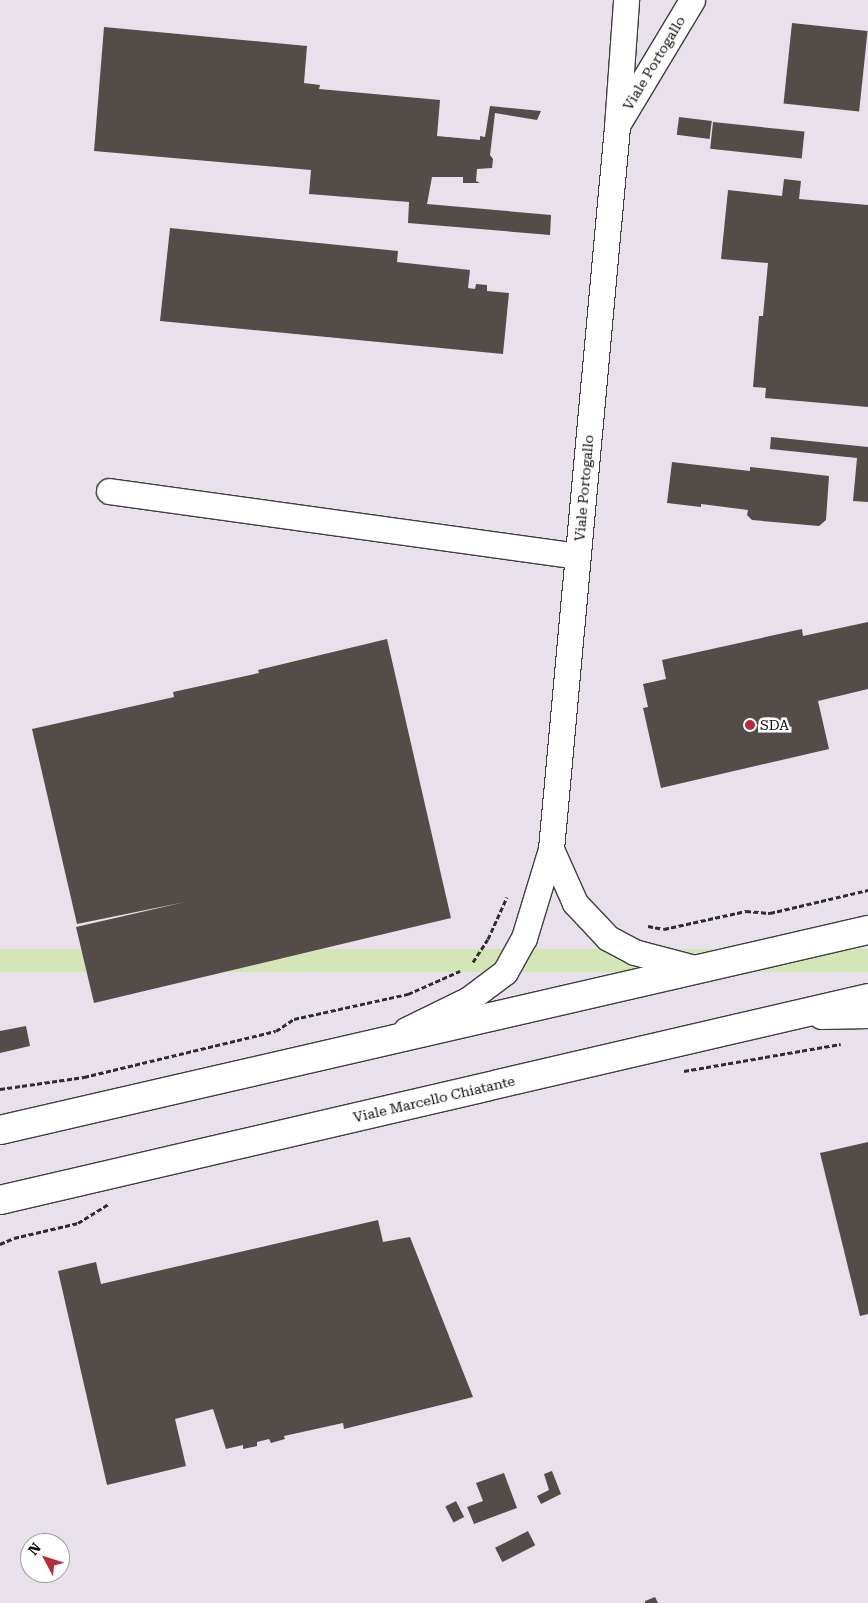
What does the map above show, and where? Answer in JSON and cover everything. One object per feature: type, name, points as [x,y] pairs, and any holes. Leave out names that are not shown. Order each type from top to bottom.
[{"type":"street","name":"Viale Portogallo","points":[[381,1043],[469,999],[505,972],[524,938],[552,850],[617,127],[626,0]]},
{"type":"street","name":"Viale Portogallo","points":[[617,127],[692,0]]},
{"type":"street","points":[[109,491],[578,556]]},
{"type":"street","name":"Viale Portogallo","points":[[552,850],[575,903],[608,938],[634,952],[698,969]]},
{"type":"street","points":[[0,1130],[868,930]]},
{"type":"street","name":"Viale Marcello Chiatante","points":[[0,1200],[868,998]]},
{"type":"street","points":[[793,1016],[868,1015]]},
{"type":"path","points":[[641,924],[664,929],[746,911],[770,913],[868,890]]},
{"type":"path","points":[[470,966],[488,939],[510,891]]},
{"type":"path","points":[[0,1089],[84,1077],[276,1030],[294,1019],[408,994],[434,984],[463,969]]},
{"type":"path","points":[[676,1073],[849,1042]]},
{"type":"path","points":[[0,1244],[14,1238],[78,1223],[114,1200]]},
{"type":"shaded area","points":[[0,0],[868,0],[868,1603],[0,1603]]},
{"type":"green space","points":[[0,949],[868,949],[868,972],[0,972]]},
{"type":"building","points":[[792,23],[868,31],[859,112],[784,104]]},
{"type":"building","points":[[104,27],[307,46],[304,83],[320,85],[319,89],[440,100],[437,136],[480,140],[480,136],[485,137],[490,106],[541,111],[537,120],[495,113],[490,155],[493,159],[492,168],[477,169],[476,181],[480,183],[463,183],[463,177],[432,177],[427,204],[551,215],[550,235],[408,223],[409,202],[309,194],[311,170],[94,151]]},
{"type":"building","points":[[679,117],[712,121],[710,139],[677,135]]},
{"type":"building","points":[[713,122],[804,132],[802,158],[710,149]]},
{"type":"building","points":[[784,179],[801,181],[799,199],[868,205],[868,407],[765,398],[766,388],[753,387],[759,316],[763,316],[768,263],[721,259],[728,190],[782,196]]},
{"type":"building","points":[[170,228],[398,251],[397,262],[470,270],[468,288],[475,289],[476,284],[487,285],[487,291],[509,293],[503,354],[160,321]]},
{"type":"building","points":[[771,437],[868,447],[868,502],[853,501],[857,458],[770,449]]},
{"type":"building","points":[[672,462],[750,471],[750,467],[829,476],[826,520],[819,526],[752,520],[747,515],[748,510],[701,504],[701,507],[667,503]]},
{"type":"building","name":"SDA","points":[[868,622],[868,689],[818,701],[829,749],[661,788],[643,708],[648,707],[643,684],[666,679],[662,660],[802,629],[803,636]]},
{"type":"building","points":[[387,639],[451,918],[94,1003],[76,927],[185,902],[77,924],[32,729],[174,697],[173,692],[259,673],[258,670]]},
{"type":"building","points":[[26,1026],[30,1046],[0,1053],[0,1031]]},
{"type":"building","points":[[868,1142],[868,1314],[860,1316],[820,1153]]},
{"type":"building","points":[[378,1220],[383,1242],[410,1237],[473,1397],[344,1429],[343,1423],[284,1436],[285,1439],[271,1443],[269,1439],[257,1442],[257,1446],[243,1449],[243,1445],[226,1449],[213,1409],[175,1419],[186,1466],[107,1485],[58,1271],[96,1262],[101,1284]]},
{"type":"building","points":[[552,1471],[561,1494],[541,1504],[537,1496],[549,1490],[544,1474]]},
{"type":"building","points":[[504,1473],[517,1508],[474,1524],[467,1507],[483,1501],[476,1483]]},
{"type":"building","points":[[456,1501],[464,1517],[453,1522],[445,1506]]},
{"type":"building","points":[[528,1531],[535,1545],[502,1562],[495,1548]]},
{"type":"building","points":[[655,1597],[658,1603],[645,1603],[645,1601]]},
{"type":"place","name":"SDA","points":[[750,725]]}]
